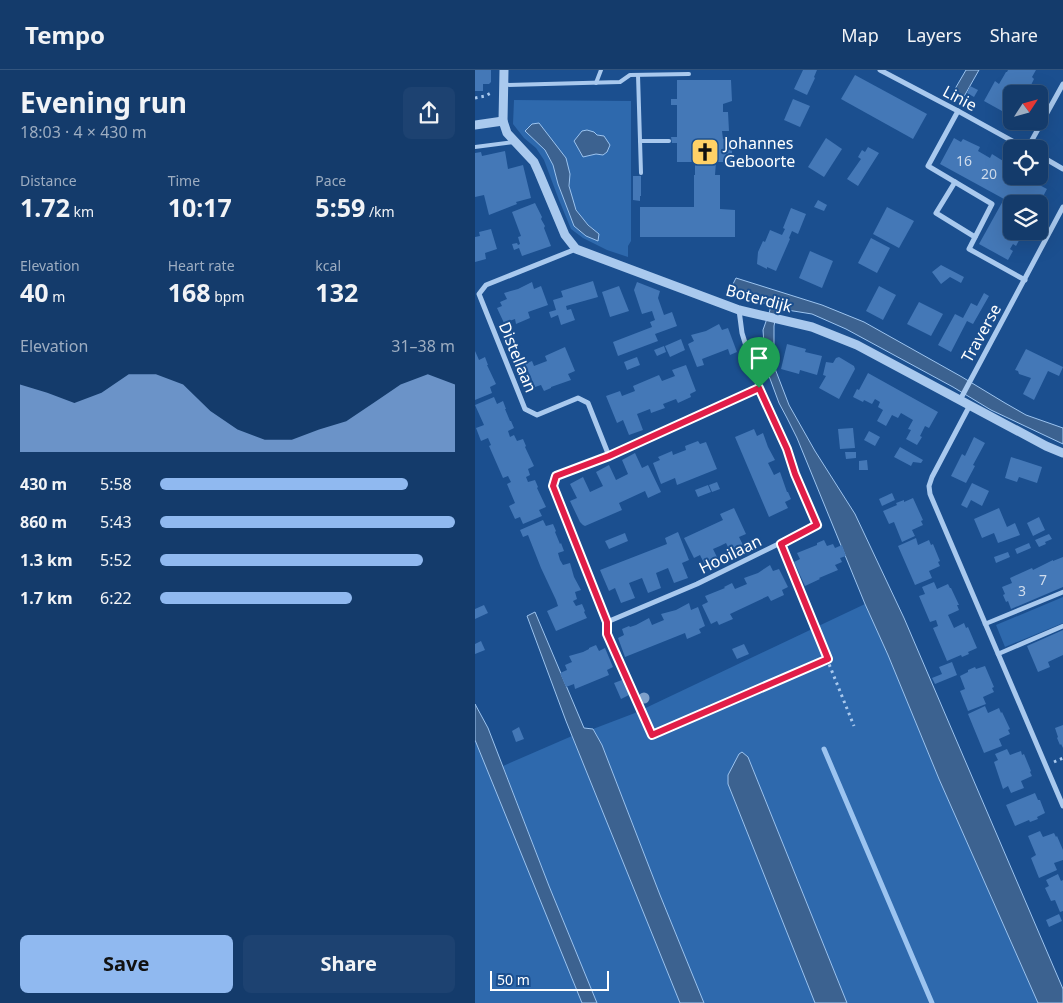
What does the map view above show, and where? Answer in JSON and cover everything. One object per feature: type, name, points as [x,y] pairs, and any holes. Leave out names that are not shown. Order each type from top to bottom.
[{"type":"street","points":[[504,70],[503,121],[507,133],[534,162],[565,235],[576,249]]},
{"type":"street","name":"Linie","points":[[881,70],[1011,140]]},
{"type":"street","points":[[1032,140],[1063,84]]},
{"type":"street","points":[[958,111],[928,166],[992,204],[969,248],[1025,280]]},
{"type":"street","points":[[475,125],[503,121]]},
{"type":"street","points":[[1048,160],[1063,169]]},
{"type":"street","points":[[955,182],[936,213],[975,237]]},
{"type":"street","name":"Traverse","points":[[961,397],[1063,207]]},
{"type":"street","name":"Boterdijk","points":[[576,249],[739,310],[812,328],[857,345],[961,397],[970,405],[1046,446],[1063,453]]},
{"type":"street","name":"Distellaan","points":[[576,249],[486,285],[479,294],[525,409],[537,415],[577,398],[588,403],[609,456]]},
{"type":"street","name":"Hooilaan","points":[[607,622],[697,584],[817,525],[795,474],[787,449],[759,388],[742,333],[739,310]]},
{"type":"street","points":[[607,622],[553,486],[556,476],[609,456],[759,388]]},
{"type":"street","points":[[970,405],[932,477],[929,486],[930,494],[1063,806]]},
{"type":"street","points":[[985,624],[1063,592]]},
{"type":"street","points":[[998,654],[1063,626]]},
{"type":"lane","points":[[596,83],[601,70]]},
{"type":"lane","points":[[504,85],[620,82],[630,75],[689,74]]},
{"type":"lane","points":[[637,75],[641,173]]},
{"type":"lane","points":[[640,141],[669,141]]},
{"type":"lane","points":[[475,147],[514,142]]},
{"type":"path","points":[[781,544],[854,726]]},
{"type":"path","points":[[607,622],[607,634],[652,735],[828,659]]},
{"type":"shaded area","points":[[966,70],[979,70],[962,100],[952,94]]},
{"type":"shaded area","points":[[514,100],[631,101],[631,241],[628,246],[628,257],[607,250],[583,238],[571,229],[544,160],[536,148],[524,138],[513,124]],"holes":[[[528,127],[570,174],[571,193],[576,208],[585,221],[599,234],[574,226],[553,165],[545,150],[525,131]]]},
{"type":"shaded area","points":[[539,123],[566,158],[570,174],[569,186],[576,210],[588,225],[599,234],[598,241],[586,236],[574,226],[553,165],[545,150],[525,131],[532,124]]},
{"type":"shaded area","points":[[587,130],[604,136],[610,145],[607,152],[603,155],[596,154],[583,157],[574,141],[582,131]]},
{"type":"shaded area","points":[[736,278],[822,305],[864,322],[1026,415],[1063,428],[1063,444],[991,410],[953,387],[846,329],[812,314],[781,309],[777,311],[774,326],[774,366],[789,405],[815,451],[855,514],[904,618],[1063,989],[1063,1003],[1038,1003],[939,779],[797,438],[779,403],[769,376],[765,358],[763,330],[770,310],[769,305],[730,290]]},
{"type":"shaded area","points":[[1063,597],[1063,623],[1005,647],[996,625]]},
{"type":"shaded area","points":[[865,604],[939,779],[1038,1003],[847,1003],[748,757],[728,784],[815,1003],[704,1003],[602,745],[593,729],[635,713]]},
{"type":"shaded area","points":[[535,612],[584,728],[593,729],[602,745],[704,1003],[680,1003],[566,721],[527,616]]},
{"type":"shaded area","points":[[475,704],[488,728],[549,886],[597,1003],[582,1003],[475,740]]},
{"type":"shaded area","points":[[572,736],[680,1003],[597,1003],[549,886],[503,766]]},
{"type":"shaded area","points":[[475,740],[578,992],[582,1003],[475,1003]]},
{"type":"shaded area","points":[[742,752],[748,757],[847,1003],[815,1003],[728,784],[728,775],[739,754]]},
{"type":"building","points":[[475,70],[491,70],[491,82],[483,84],[483,91],[475,91]]},
{"type":"building","points":[[803,70],[817,70],[807,95],[794,89]]},
{"type":"building","points":[[1008,70],[1036,70],[1032,77],[1034,79],[1031,85],[1003,85],[1003,112],[984,101],[995,81],[999,84]]},
{"type":"building","points":[[855,75],[927,114],[913,139],[841,99]]},
{"type":"building","name":"Johannes Geboorte","points":[[677,80],[731,80],[732,101],[723,104],[723,112],[728,112],[729,131],[722,131],[723,139],[732,141],[732,162],[716,162],[715,175],[720,175],[720,209],[735,210],[735,237],[640,237],[640,207],[694,207],[695,162],[677,162],[677,143],[672,143],[671,137],[677,137],[677,105],[671,105],[671,99],[677,99]]},
{"type":"building","points":[[970,86],[978,90],[974,97],[967,93]]},
{"type":"building","points":[[793,99],[810,106],[800,127],[784,120]]},
{"type":"building","points":[[826,138],[842,149],[824,177],[808,167]]},
{"type":"building","points":[[954,138],[961,142],[963,139],[980,147],[978,151],[990,158],[992,154],[1003,161],[1003,185],[1039,185],[1047,189],[1044,195],[1003,195],[1003,198],[940,164]]},
{"type":"building","points":[[868,147],[879,153],[858,186],[847,179],[861,159],[858,157],[862,150],[865,152]]},
{"type":"building","points":[[505,151],[508,169],[523,165],[531,198],[516,202],[517,204],[489,215],[484,195],[475,197],[475,153],[481,152],[482,156]]},
{"type":"building","points":[[633,176],[641,176],[640,201],[633,200]]},
{"type":"building","points":[[818,200],[827,205],[824,211],[814,207]]},
{"type":"building","points":[[1003,201],[1003,240],[1019,240],[1016,246],[1013,244],[1010,249],[1013,251],[1008,260],[979,244]]},
{"type":"building","points":[[535,203],[542,217],[541,219],[551,246],[522,256],[519,248],[514,250],[512,244],[520,244],[518,237],[521,236],[512,212]]},
{"type":"building","points":[[887,207],[914,221],[899,248],[873,234]]},
{"type":"building","points":[[791,208],[806,214],[798,234],[792,231],[776,271],[767,267],[767,269],[757,264],[758,252],[770,230],[782,235]]},
{"type":"building","points":[[491,229],[497,249],[485,253],[486,259],[475,262],[475,237],[480,236],[479,232]]},
{"type":"building","points":[[871,238],[890,248],[877,273],[858,263]]},
{"type":"building","points":[[810,251],[833,261],[822,288],[799,278]]},
{"type":"building","points":[[941,265],[964,277],[961,283],[950,277],[941,284],[932,272]]},
{"type":"building","points":[[593,281],[598,297],[566,306],[567,310],[571,309],[575,320],[561,325],[558,315],[551,318],[549,312],[556,310],[553,300],[563,297],[561,291]]},
{"type":"building","points":[[532,282],[534,289],[541,286],[548,305],[528,312],[530,318],[516,324],[515,319],[504,323],[497,308],[502,306],[500,302],[507,299],[504,293]]},
{"type":"building","points":[[637,282],[660,291],[658,298],[664,315],[672,312],[677,326],[655,334],[658,341],[618,356],[613,342],[652,327],[650,322],[655,320],[652,311],[642,314],[634,290]]},
{"type":"building","points":[[619,286],[629,311],[610,317],[602,292]]},
{"type":"building","points":[[879,286],[896,295],[883,320],[866,311]]},
{"type":"building","points":[[984,293],[989,296],[973,324],[967,321],[951,352],[938,345],[955,314],[963,318],[971,303],[977,306]]},
{"type":"building","points":[[919,302],[943,314],[931,336],[907,324]]},
{"type":"building","points":[[719,324],[722,330],[728,328],[737,352],[730,355],[728,349],[702,359],[704,365],[697,367],[688,344],[694,341],[691,335],[706,331]]},
{"type":"building","points":[[681,339],[685,350],[670,357],[665,346]]},
{"type":"building","points":[[787,344],[806,349],[805,352],[822,356],[817,375],[800,370],[799,374],[781,369]]},
{"type":"building","points":[[664,346],[666,352],[657,356],[654,350]]},
{"type":"building","points":[[565,347],[575,371],[568,374],[571,380],[544,391],[541,385],[535,387],[525,364],[532,361],[534,366],[547,361],[545,356]]},
{"type":"building","points":[[1026,349],[1063,367],[1059,376],[1048,371],[1034,400],[1023,394],[1031,378],[1019,374],[1015,370]]},
{"type":"building","points":[[475,351],[479,360],[485,357],[496,384],[490,387],[492,393],[475,400]]},
{"type":"building","points":[[637,357],[640,365],[627,370],[624,362]]},
{"type":"building","points":[[839,357],[854,366],[855,369],[839,399],[819,388],[826,376],[823,375],[826,362],[833,363]]},
{"type":"building","points":[[686,365],[696,391],[690,394],[691,397],[678,403],[676,399],[663,404],[665,408],[651,413],[650,409],[637,414],[643,430],[629,435],[623,420],[617,423],[606,396],[620,391],[622,396],[635,391],[633,386],[659,375],[662,381],[675,376],[672,370]]},
{"type":"building","points":[[868,373],[938,412],[929,428],[925,426],[920,436],[922,437],[917,445],[906,439],[911,430],[908,429],[913,420],[901,413],[898,418],[892,415],[886,426],[877,421],[883,410],[878,407],[880,402],[875,399],[872,404],[853,397]]},
{"type":"building","points":[[494,397],[497,404],[503,401],[514,428],[508,431],[510,437],[514,435],[517,441],[523,439],[534,466],[528,469],[530,475],[526,477],[528,482],[535,480],[546,507],[539,510],[542,516],[523,524],[520,517],[515,519],[509,506],[515,503],[507,484],[511,482],[508,476],[503,478],[489,446],[491,445],[488,438],[481,441],[476,428],[484,425],[475,405]]},
{"type":"building","points":[[853,428],[855,448],[840,449],[838,429]]},
{"type":"building","points":[[754,429],[757,436],[763,433],[775,460],[768,463],[774,475],[780,472],[791,499],[785,502],[788,508],[769,517],[735,437]]},
{"type":"building","points":[[869,431],[880,437],[875,446],[864,440]]},
{"type":"building","points":[[974,437],[985,443],[966,483],[951,476],[962,454],[965,456]]},
{"type":"building","points":[[698,441],[700,444],[706,442],[717,469],[677,485],[675,478],[661,484],[653,463],[660,460],[658,457],[672,451],[673,455],[686,450],[685,446]]},
{"type":"building","points":[[900,447],[923,460],[921,463],[913,462],[911,466],[894,457]]},
{"type":"building","points":[[845,452],[856,452],[856,458],[846,459]]},
{"type":"building","points":[[635,453],[642,468],[648,465],[661,492],[648,498],[645,491],[619,503],[622,510],[585,526],[583,525],[570,501],[577,498],[570,484],[583,477],[590,492],[603,486],[596,472],[609,465],[616,480],[628,474],[622,460]]},
{"type":"building","points":[[1011,457],[1042,467],[1037,483],[1019,477],[1017,482],[1005,478]]},
{"type":"building","points":[[867,460],[868,470],[859,470],[859,461]]},
{"type":"building","points":[[717,482],[720,489],[712,492],[709,485]]},
{"type":"building","points":[[972,483],[989,491],[982,506],[971,500],[967,508],[961,505]]},
{"type":"building","points":[[708,485],[711,492],[698,497],[695,490]]},
{"type":"building","points":[[892,493],[895,500],[882,506],[879,499]]},
{"type":"building","points":[[913,498],[923,520],[921,521],[923,525],[912,530],[915,536],[902,542],[894,522],[889,524],[883,511],[897,505],[896,503]]},
{"type":"building","points":[[734,508],[746,534],[739,537],[746,551],[733,557],[726,543],[713,549],[720,563],[707,569],[700,555],[694,558],[684,538],[723,520],[720,514]]},
{"type":"building","points":[[999,508],[1007,527],[1015,523],[1020,535],[998,543],[994,533],[982,538],[974,519]]},
{"type":"building","points":[[1039,517],[1045,530],[1033,536],[1027,523]]},
{"type":"building","points":[[543,520],[546,526],[553,524],[564,551],[558,553],[560,560],[563,565],[570,563],[574,577],[581,590],[575,592],[577,599],[573,601],[576,606],[582,604],[587,618],[556,631],[547,611],[558,606],[556,600],[528,535],[523,537],[520,530]]},
{"type":"building","points":[[678,532],[689,560],[682,563],[688,578],[674,583],[668,568],[656,573],[661,588],[648,593],[642,578],[629,583],[635,598],[621,603],[615,588],[609,591],[600,570],[667,544],[665,538]]},
{"type":"building","points":[[625,533],[628,541],[609,549],[605,541]]},
{"type":"building","points":[[1049,534],[1052,539],[1039,547],[1035,540]]},
{"type":"building","points":[[916,538],[918,545],[929,540],[931,545],[933,544],[940,561],[938,562],[940,566],[929,571],[932,578],[915,585],[898,546]]},
{"type":"building","points":[[824,540],[827,546],[833,544],[835,548],[842,545],[846,556],[840,558],[842,562],[835,565],[838,570],[805,586],[794,562],[800,559],[797,553]]},
{"type":"building","points":[[1029,543],[1031,548],[1017,554],[1015,549]]},
{"type":"building","points":[[1008,552],[1010,557],[996,563],[994,557]]},
{"type":"building","points":[[1063,557],[1063,587],[1011,609],[1003,595],[1005,594],[1002,587],[1012,583],[1010,578]]},
{"type":"building","points":[[770,565],[773,571],[779,569],[788,587],[782,590],[784,595],[771,601],[768,596],[730,614],[733,619],[719,625],[717,621],[711,624],[702,605],[708,602],[705,596],[732,583],[735,589],[747,584],[744,578],[758,573]]},
{"type":"building","points":[[934,582],[937,589],[948,584],[951,588],[959,605],[957,605],[959,610],[948,615],[954,628],[964,623],[966,628],[968,627],[977,648],[968,652],[969,654],[947,661],[933,628],[938,626],[936,620],[930,622],[919,596],[925,594],[922,587]]},
{"type":"building","points":[[689,603],[691,610],[698,607],[705,626],[699,629],[701,633],[687,639],[685,633],[625,657],[618,638],[624,635],[622,629],[636,625],[649,618],[652,625],[664,620],[661,614],[676,610]]},
{"type":"building","points":[[484,605],[488,613],[475,619],[475,609]]},
{"type":"building","points":[[1063,630],[1063,655],[1048,662],[1050,667],[1038,672],[1027,646]]},
{"type":"building","points":[[481,641],[485,650],[475,654],[475,644]]},
{"type":"building","points":[[744,644],[749,654],[737,659],[732,649]]},
{"type":"building","points":[[596,645],[599,651],[605,648],[613,667],[607,670],[609,675],[575,689],[574,684],[566,687],[560,673],[567,670],[565,665],[572,662],[569,656],[583,652]]},
{"type":"building","points":[[952,662],[957,675],[935,684],[932,678],[942,674],[939,667]]},
{"type":"building","points":[[985,666],[994,687],[992,688],[994,692],[983,697],[986,704],[968,711],[960,691],[965,689],[960,676],[975,667],[976,669]]},
{"type":"building","points":[[622,680],[629,695],[621,699],[614,683]]},
{"type":"building","points":[[985,706],[988,713],[999,708],[1010,729],[1008,730],[1010,734],[999,739],[1002,746],[984,753],[968,714]]},
{"type":"building","points":[[1063,725],[1063,748],[1057,738],[1055,728]]},
{"type":"building","points":[[519,727],[524,739],[516,742],[512,731]]},
{"type":"building","points":[[1007,749],[1010,755],[1021,751],[1022,755],[1024,754],[1032,776],[1021,781],[1024,788],[1011,793],[1008,786],[1003,789],[994,762],[998,760],[995,754]]},
{"type":"building","points":[[1035,793],[1045,813],[1037,817],[1038,819],[1030,822],[1029,820],[1015,826],[1006,805]]},
{"type":"building","points":[[1040,831],[1043,837],[1054,833],[1057,836],[1063,850],[1063,860],[1054,863],[1057,870],[1039,878],[1031,858],[1036,855],[1028,836]]},
{"type":"building","points":[[1058,874],[1061,881],[1063,880],[1063,911],[1060,912],[1055,900],[1051,901],[1045,888],[1049,886],[1046,880]]},
{"type":"building","points":[[1059,914],[1062,921],[1049,927],[1046,920]]},
{"type":"waterway","points":[[824,749],[932,1003]]},
{"type":"place","name":"Johannes Geboorte","points":[[705,152]]},
{"type":"route","points":[[759,388],[787,449],[795,474],[817,525],[781,544],[828,659],[652,735],[607,634],[607,622],[553,486],[556,476],[609,456],[759,388]]}]
